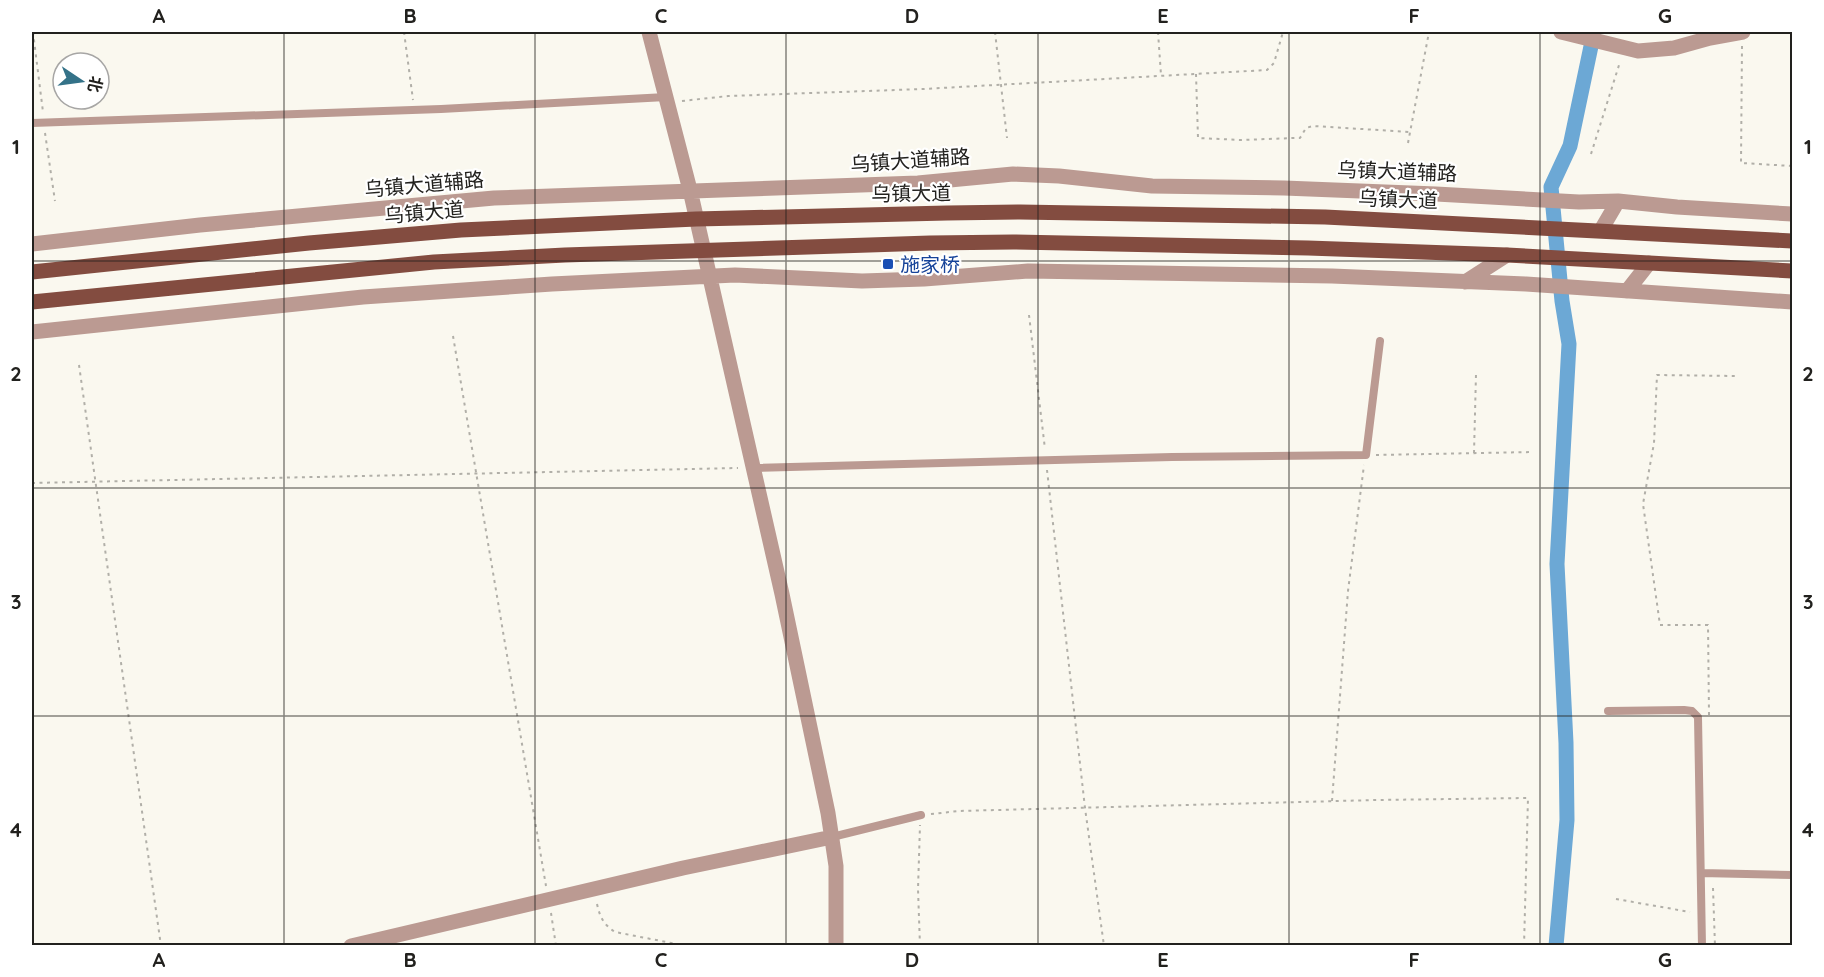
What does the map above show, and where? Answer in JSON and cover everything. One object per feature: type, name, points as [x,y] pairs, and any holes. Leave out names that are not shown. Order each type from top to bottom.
[{"type":"main road","name":"乌镇大道","points":[[32,272],[417,233],[696,219],[1020,212],[1315,217],[1792,241]]},
{"type":"main road","points":[[32,303],[434,262],[704,250],[1013,242],[1512,255],[1792,271]]},
{"type":"street","points":[[649,32],[710,276],[828,813],[836,866],[836,945]]},
{"type":"street","points":[[1563,32],[1638,51],[1651,51],[1674,48],[1708,35],[1743,32]]},
{"type":"street","name":"乌镇大道辅路","points":[[32,244],[200,225],[471,200],[918,183],[982,176],[1035,174],[1152,186],[1295,189],[1579,202],[1618,201],[1697,209],[1792,214]]},
{"type":"street","points":[[1601,230],[1618,201]]},
{"type":"street","points":[[1465,282],[1512,255]]},
{"type":"street","points":[[1627,291],[1649,263]]},
{"type":"street","points":[[32,332],[351,298],[710,276],[776,276],[862,281],[1028,271],[1332,276],[1526,284],[1792,302]]},
{"type":"street","points":[[351,945],[832,837]]},
{"type":"lane","points":[[32,123],[667,100]]},
{"type":"lane","points":[[753,468],[1366,455],[1380,341]]},
{"type":"lane","points":[[1608,711],[1684,710],[1692,711],[1698,717],[1702,945]]},
{"type":"lane","points":[[832,837],[921,815]]},
{"type":"lane","points":[[1701,873],[1792,875]]},
{"type":"path","points":[[404,32],[414,110]]},
{"type":"path","points":[[995,32],[1007,138]]},
{"type":"path","points":[[1158,32],[1161,75]]},
{"type":"path","points":[[667,100],[1267,70],[1274,63],[1283,32]]},
{"type":"path","points":[[1408,143],[1429,32]]},
{"type":"path","points":[[1743,32],[1741,163],[1792,166]]},
{"type":"path","points":[[1591,154],[1617,46]]},
{"type":"path","points":[[1196,74],[1198,138],[1241,140],[1300,138],[1306,128],[1313,126],[1410,132]]},
{"type":"path","points":[[1029,315],[1085,808],[1104,945]]},
{"type":"path","points":[[453,336],[556,945]]},
{"type":"path","points":[[80,365],[161,945]]},
{"type":"path","points":[[1474,453],[1476,374]]},
{"type":"path","points":[[1709,718],[1708,626],[1660,625],[1648,549],[1643,495],[1654,443],[1657,375],[1737,375]]},
{"type":"path","points":[[1332,801],[1348,591],[1366,455],[1533,452]]},
{"type":"path","points":[[32,483],[753,468]]},
{"type":"path","points":[[920,945],[918,889],[921,815],[958,811],[1528,798],[1524,945]]},
{"type":"path","points":[[1713,873],[1715,945]]},
{"type":"path","points":[[594,889],[599,916],[606,926],[615,932],[687,945]]},
{"type":"path","points":[[1616,899],[1702,914]]},
{"type":"waterway","points":[[1556,946],[1567,820],[1566,743],[1557,564],[1569,344],[1562,301],[1551,187],[1570,146],[1594,32]]},
{"type":"place","name":"施家桥","points":[[888,264]]}]
